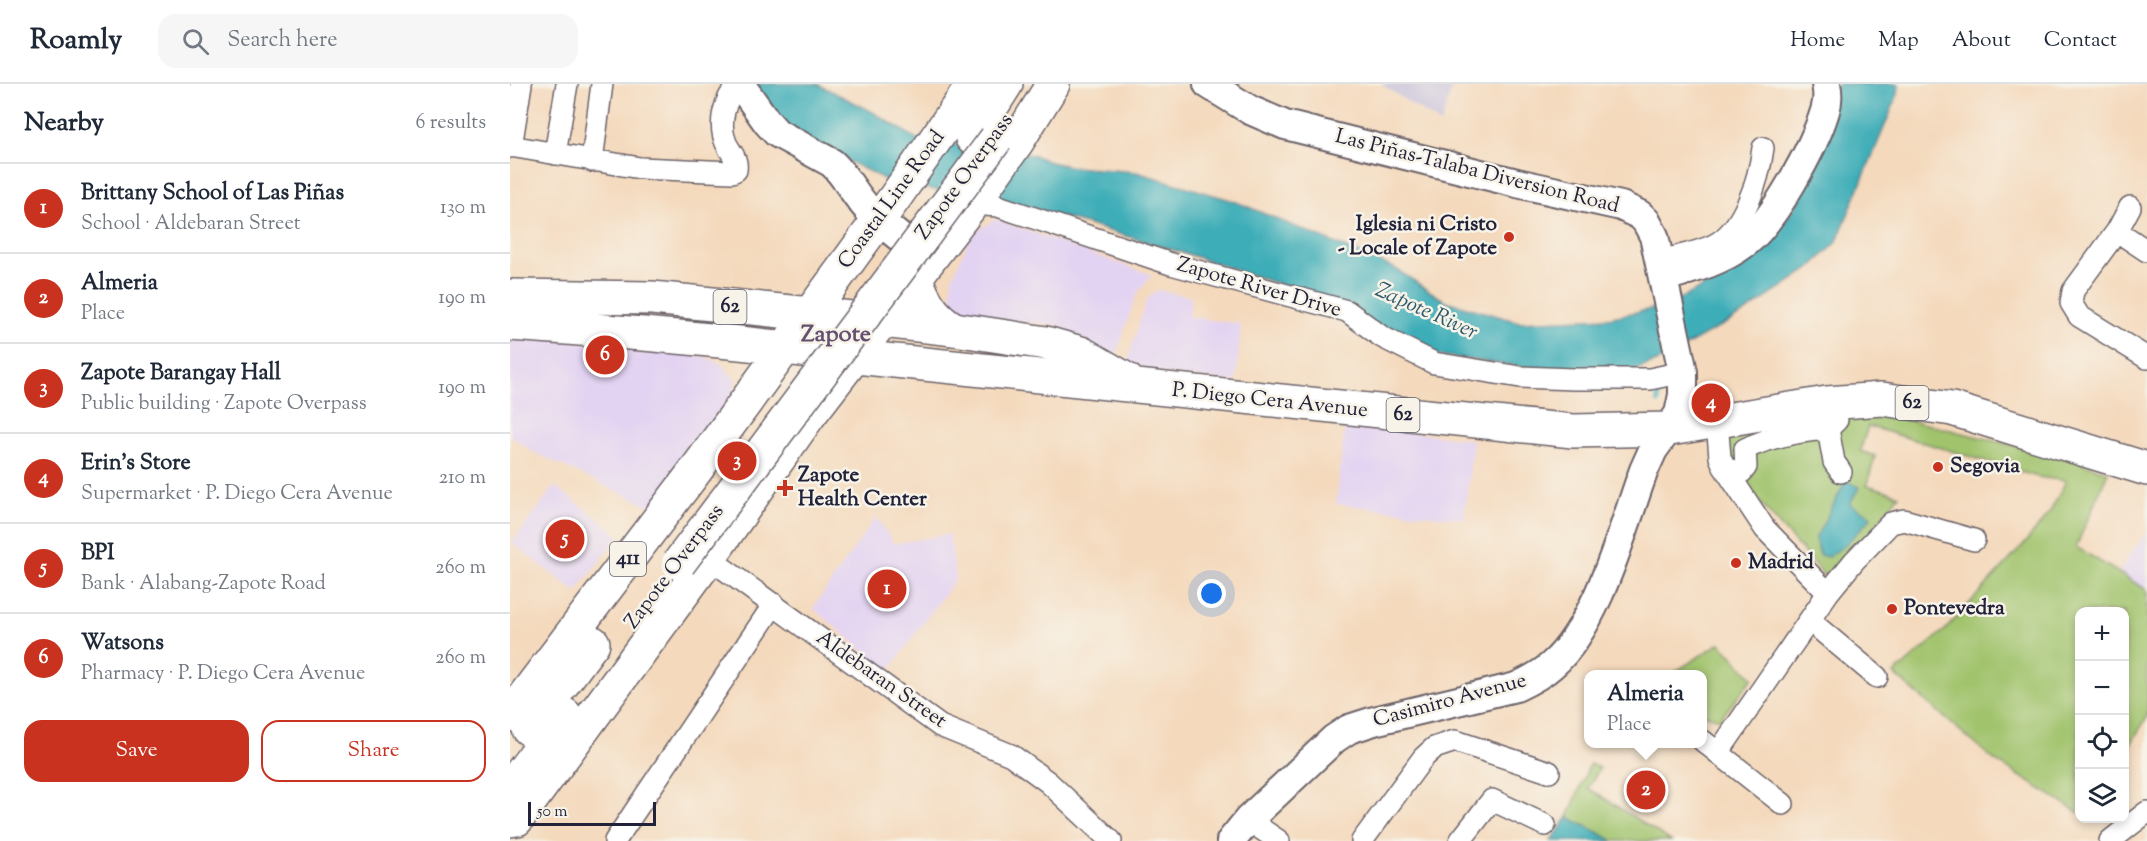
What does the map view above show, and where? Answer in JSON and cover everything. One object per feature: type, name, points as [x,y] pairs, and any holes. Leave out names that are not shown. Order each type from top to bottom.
[{"type":"main road","name":"Coastal Line Road","points":[[808,314],[887,208],[974,84]]},
{"type":"main road","name":"Zapote Overpass","points":[[512,774],[965,147],[1006,84]]},
{"type":"main road","name":"Zapote Overpass","points":[[512,774],[996,139],[1029,84]]},
{"type":"main road","points":[[510,820],[517,819],[709,558],[808,417],[974,202],[1017,142],[1053,84]]},
{"type":"main road","points":[[856,249],[859,266],[865,274],[888,292],[916,277]]},
{"type":"main road","points":[[916,277],[931,310],[954,329]]},
{"type":"main road","name":"P. Diego Cera Avenue","points":[[510,296],[652,298],[954,329],[1037,342],[1073,351],[1099,362],[1137,386]]},
{"type":"main road","name":"411","points":[[510,715],[755,390],[808,314]]},
{"type":"main road","name":"P. Diego Cera Avenue","points":[[510,324],[784,347],[856,357],[1573,431],[1722,428],[1827,403],[1882,399],[1952,409],[2147,469]]},
{"type":"main road","points":[[716,341],[738,353],[746,363],[750,386],[755,390],[795,373],[810,379],[815,387],[817,399],[808,417]]},
{"type":"street","points":[[521,84],[510,147],[640,168],[728,172],[737,168],[723,130],[727,102],[732,90],[740,84],[777,133],[832,163],[852,192],[887,208],[916,277]]},
{"type":"street","points":[[555,154],[567,84]]},
{"type":"street","points":[[592,161],[602,84]]},
{"type":"street","name":"Las Piñas-Talaba Diversion Road","points":[[1208,84],[1250,110],[1285,125],[1517,183],[1572,194],[1640,214],[1651,228],[1664,278],[1671,372],[1683,395],[1679,414],[1670,429]]},
{"type":"street","points":[[1664,278],[1723,258],[1745,244],[1758,231],[1791,185],[1821,123],[1827,100],[1826,84]]},
{"type":"street","points":[[1664,278],[1724,238],[1741,217],[1750,200],[1763,148]]},
{"type":"street","name":"Zapote River Drive","points":[[974,202],[998,206],[1171,264],[1347,311],[1382,337],[1434,363],[1520,377],[1671,372]]},
{"type":"street","points":[[2130,207],[2117,231],[2073,291],[2072,303],[2079,316],[2147,358]]},
{"type":"street","points":[[2117,231],[2147,251]]},
{"type":"street","points":[[1745,449],[1758,443],[1833,423],[1831,451],[1834,462],[1841,472]]},
{"type":"street","points":[[1722,428],[1730,440],[1738,441],[1745,449],[1746,467],[1733,469]]},
{"type":"street","points":[[1722,428],[1720,457],[1755,488],[1761,499],[1765,529],[1828,593]]},
{"type":"street","name":"Casimiro Avenue","points":[[1240,831],[1334,739],[1349,729],[1516,687],[1536,678],[1553,664],[1574,638],[1596,602],[1644,470],[1653,450],[1670,429]]},
{"type":"street","points":[[1783,804],[1710,747],[1810,621],[1828,593],[1854,561],[1891,523],[1905,520],[1974,540]]},
{"type":"street","name":"Aldebaran Street","points":[[709,558],[940,726],[1011,755],[1048,782],[1111,841]]},
{"type":"street","points":[[615,841],[774,604]]},
{"type":"street","points":[[1810,621],[1877,677]]},
{"type":"street","points":[[1362,841],[1422,758],[1434,748],[1455,741],[1549,772]]},
{"type":"street","points":[[1460,841],[1492,800],[1545,825]]},
{"type":"street","points":[[2110,841],[2147,812]]},
{"type":"street","points":[[1240,831],[1279,841]]},
{"type":"shaded area","points":[[1381,84],[1453,84],[1441,124]]},
{"type":"shaded area","points":[[995,219],[1152,275],[1136,295],[1115,358],[1054,324],[1010,322],[950,314],[952,278],[971,235]]},
{"type":"shaded area","points":[[1157,290],[1191,297],[1189,317],[1241,324],[1236,382],[1125,370],[1146,301]]},
{"type":"shaded area","points":[[510,334],[703,356],[721,364],[736,380],[733,393],[652,506],[647,505],[533,452],[510,435]]},
{"type":"shaded area","points":[[1345,424],[1473,440],[1464,519],[1336,504]]},
{"type":"shaded area","points":[[555,486],[619,535],[576,592],[512,543]]},
{"type":"shaded area","points":[[876,517],[894,544],[949,534],[956,578],[888,672],[813,608]]},
{"type":"shaded area","points":[[2147,531],[2147,590],[2119,572]]},
{"type":"green space","points":[[1889,415],[2076,461],[2108,472],[2076,547],[2147,590],[2147,717],[2129,747],[2129,607],[2075,607],[2075,811],[1994,760],[1894,674],[1945,630],[2026,542],[2050,512],[2066,481],[2038,477],[1868,426],[1860,451],[1875,456],[1867,485],[1899,495],[1831,583],[1722,460],[1721,442],[1826,417]]},
{"type":"green space","points":[[1720,643],[1753,678],[1720,719],[1707,715],[1707,670],[1678,670]]},
{"type":"green space","points":[[1590,764],[1600,768],[1588,788],[1671,841],[1614,841],[1568,817]]},
{"type":"water","name":"Zapote River","points":[[753,84],[817,84],[871,111],[918,140],[1033,155],[1050,162],[1073,167],[1136,172],[1234,201],[1394,268],[1445,301],[1519,322],[1608,318],[1652,309],[1686,296],[1751,260],[1773,239],[1798,202],[1817,156],[1837,84],[1899,84],[1898,94],[1836,243],[1809,269],[1744,313],[1661,360],[1637,369],[1574,374],[1436,355],[1285,286],[1197,257],[1018,204],[890,182],[798,136],[780,124]]},
{"type":"water","points":[[1846,481],[1859,487],[1850,504],[1871,518],[1845,545],[1828,557],[1820,555],[1815,539]]},
{"type":"water","points":[[1568,817],[1614,841],[1551,841]]},
{"type":"waterway","points":[[1657,383],[1658,402]]},
{"type":"place","name":"Iglesia ni Cristo - Locale of Zapote","points":[[1509,237]]},
{"type":"place","name":"Watsons","points":[[605,355]]},
{"type":"place","name":"Erin's Store","points":[[1711,403]]},
{"type":"place","name":"Zapote Barangay Hall","points":[[737,461]]},
{"type":"place","name":"Segovia","points":[[1938,467]]},
{"type":"place","name":"Zapote Health Center","points":[[785,488]]},
{"type":"place","name":"BPI","points":[[565,539]]},
{"type":"place","name":"Madrid","points":[[1736,563]]},
{"type":"place","name":"Brittany School of Las Piñas","points":[[887,589]]},
{"type":"place","name":"Pontevedra","points":[[1892,609]]},
{"type":"place","name":"Almeria","points":[[1646,790]]},
{"type":"district","name":"Zapote","points":[[836,335]]}]
